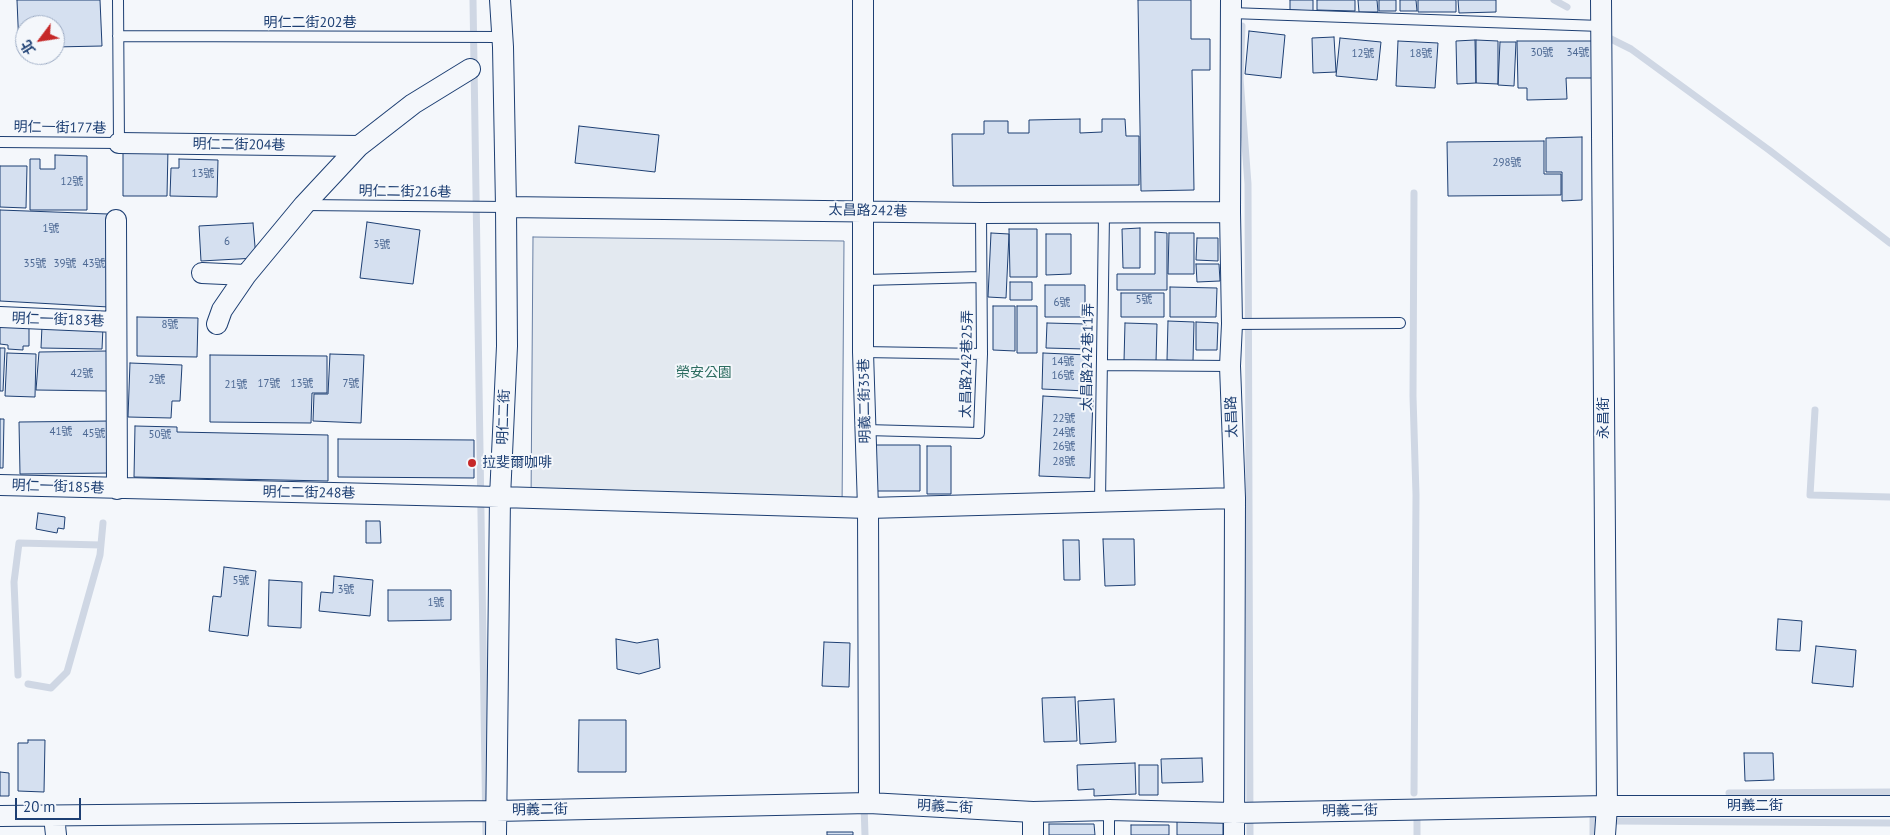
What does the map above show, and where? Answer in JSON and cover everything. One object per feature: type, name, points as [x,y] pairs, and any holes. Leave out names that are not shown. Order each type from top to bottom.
[{"type":"street","name":"明仁二街","points":[[496,835],[500,497],[507,346],[506,207],[500,0]]},
{"type":"street","name":"明義二街35巷","points":[[863,0],[864,352],[868,508],[869,802]]},
{"type":"street","name":"永昌街","points":[[1601,0],[1607,806],[1605,835]]},
{"type":"street","name":"太昌路","points":[[1231,6],[1230,212],[1232,324],[1230,366],[1235,498],[1234,835]]},
{"type":"street","points":[[217,324],[222,310],[246,275],[304,205],[359,146],[413,104],[470,69]]},
{"type":"street","name":"明仁二街204巷","points":[[119,143],[359,146]]},
{"type":"street","name":"太昌路242巷","points":[[506,207],[1104,214],[1230,212]]},
{"type":"street","points":[[116,220],[117,489]]},
{"type":"street","points":[[202,273],[246,275]]},
{"type":"street","name":"明仁一街183巷","points":[[0,318],[115,322]]},
{"type":"street","name":"明仁一街185巷","points":[[0,485],[117,489]]},
{"type":"street","name":"明仁二街248巷","points":[[117,489],[500,497],[868,508],[1235,498]]},
{"type":"street","name":"明義二街","points":[[0,816],[55,825],[496,811],[869,802],[1033,812],[1109,810],[1234,813],[1607,806],[1890,806]]},
{"type":"street","points":[[1033,812],[1033,835]]},
{"type":"lane","points":[[118,0],[119,143]]},
{"type":"lane","points":[[1231,6],[1601,26]]},
{"type":"lane","name":"明仁二街202巷","points":[[118,36],[502,37]]},
{"type":"lane","name":"明仁一街177巷","points":[[0,142],[119,143]]},
{"type":"lane","name":"明仁二街216巷","points":[[304,205],[506,207]]},
{"type":"lane","name":"太昌路242巷25弄","points":[[866,430],[979,433],[982,354],[981,213]]},
{"type":"lane","name":"太昌路242巷11弄","points":[[1100,501],[1104,214]]},
{"type":"lane","points":[[865,280],[982,277]]},
{"type":"lane","points":[[1232,324],[1400,324]]},
{"type":"lane","points":[[864,352],[982,354]]},
{"type":"lane","points":[[1102,366],[1230,366]]},
{"type":"lane","points":[[1109,810],[1109,835]]},
{"type":"green space","name":"榮安公園","points":[[533,237],[844,241],[842,512],[531,502]]},
{"type":"building","points":[[17,0],[100,0],[102,46],[65,47],[65,15],[18,15]]},
{"type":"building","points":[[1138,0],[1191,0],[1191,39],[1210,39],[1210,70],[1192,70],[1194,190],[1141,191]]},
{"type":"building","points":[[1290,0],[1313,0],[1313,11],[1290,10]]},
{"type":"building","points":[[1317,0],[1355,0],[1355,11],[1317,10]]},
{"type":"building","points":[[1358,0],[1377,0],[1378,12],[1359,12]]},
{"type":"building","points":[[1379,0],[1396,0],[1396,11],[1379,11]]},
{"type":"building","points":[[1400,0],[1416,0],[1417,11],[1400,11]]},
{"type":"building","points":[[1418,0],[1456,0],[1456,12],[1418,12]]},
{"type":"building","points":[[1458,0],[1496,0],[1496,12],[1459,13]]},
{"type":"building","points":[[1249,31],[1285,35],[1281,78],[1245,74]]},
{"type":"building","points":[[1334,37],[1336,72],[1313,73],[1312,38]]},
{"type":"building","points":[[1340,38],[1381,42],[1377,80],[1336,76]]},
{"type":"building","points":[[1475,40],[1476,83],[1457,84],[1456,41]]},
{"type":"building","points":[[1476,40],[1498,41],[1498,84],[1476,83]]},
{"type":"building","points":[[1398,41],[1438,43],[1435,88],[1396,86]]},
{"type":"building","points":[[1517,41],[1594,41],[1594,78],[1566,78],[1567,99],[1527,100],[1527,88],[1518,88]]},
{"type":"building","points":[[1500,42],[1516,42],[1514,86],[1498,85]]},
{"type":"building","points":[[1080,119],[1080,133],[1102,132],[1102,119],[1125,119],[1126,136],[1139,136],[1139,185],[953,186],[952,134],[984,134],[984,121],[1008,121],[1008,133],[1029,133],[1029,120]]},
{"type":"building","points":[[579,126],[659,135],[655,172],[575,163]]},
{"type":"building","points":[[1582,137],[1582,200],[1562,201],[1562,172],[1546,172],[1546,138]]},
{"type":"building","points":[[1544,141],[1544,174],[1561,174],[1561,195],[1448,196],[1447,142]]},
{"type":"building","points":[[123,148],[168,149],[167,196],[123,196]]},
{"type":"building","points":[[55,155],[87,156],[87,210],[30,210],[30,159],[40,159],[40,169],[55,169]]},
{"type":"building","points":[[179,159],[218,160],[217,197],[170,196],[171,168],[179,168]]},
{"type":"building","points":[[0,166],[27,166],[26,208],[0,207]]},
{"type":"building","points":[[0,210],[108,214],[109,307],[0,301]]},
{"type":"building","points":[[367,222],[420,230],[413,284],[360,278]]},
{"type":"building","points":[[253,223],[256,258],[201,261],[199,226]]},
{"type":"building","points":[[1140,228],[1140,268],[1123,268],[1122,229]]},
{"type":"building","points":[[1009,229],[1037,229],[1037,277],[1010,277]]},
{"type":"building","points":[[1155,232],[1167,233],[1167,290],[1117,290],[1117,274],[1155,274]]},
{"type":"building","points":[[991,233],[1009,234],[1006,298],[988,297]]},
{"type":"building","points":[[1169,233],[1194,233],[1194,274],[1168,274]]},
{"type":"building","points":[[1046,234],[1071,234],[1071,274],[1046,275]]},
{"type":"building","points":[[1197,238],[1218,238],[1218,261],[1196,260]]},
{"type":"building","points":[[1196,264],[1219,264],[1220,281],[1197,282]]},
{"type":"building","points":[[1010,282],[1032,282],[1032,300],[1010,300]]},
{"type":"building","points":[[1045,285],[1085,285],[1085,317],[1045,317]]},
{"type":"building","points":[[1170,287],[1217,288],[1216,317],[1170,317]]},
{"type":"building","points":[[1121,293],[1164,293],[1164,317],[1121,317]]},
{"type":"building","points":[[993,306],[1015,306],[1015,351],[993,350]]},
{"type":"building","points":[[1017,306],[1037,306],[1037,353],[1017,353]]},
{"type":"building","points":[[137,317],[198,318],[197,357],[137,356]]},
{"type":"building","points":[[1168,321],[1194,322],[1193,361],[1167,360]]},
{"type":"building","points":[[1196,322],[1218,323],[1217,350],[1196,350]]},
{"type":"building","points":[[1047,323],[1086,324],[1086,349],[1046,348]]},
{"type":"building","points":[[1125,323],[1157,324],[1156,362],[1124,361]]},
{"type":"building","points":[[0,324],[29,325],[29,346],[23,346],[23,350],[8,349],[8,345],[0,344]]},
{"type":"building","points":[[42,326],[103,327],[102,349],[41,348]]},
{"type":"building","points":[[0,348],[5,348],[3,391],[0,391]]},
{"type":"building","points":[[108,351],[108,391],[36,390],[39,352]]},
{"type":"building","points":[[7,353],[36,354],[35,397],[5,396]]},
{"type":"building","points":[[1043,353],[1088,355],[1087,391],[1042,389]]},
{"type":"building","points":[[330,354],[364,355],[361,423],[313,421],[314,394],[328,394]]},
{"type":"building","points":[[210,355],[327,356],[327,393],[312,393],[311,423],[210,422]]},
{"type":"building","points":[[130,363],[182,365],[180,401],[172,401],[171,418],[128,417]]},
{"type":"building","points":[[1043,396],[1093,399],[1090,478],[1039,476]]},
{"type":"building","points":[[0,419],[4,419],[3,468],[0,468]]},
{"type":"building","points":[[111,421],[112,473],[20,474],[19,422]]},
{"type":"building","points":[[135,426],[177,427],[177,432],[328,435],[328,481],[134,477]]},
{"type":"building","points":[[338,439],[474,440],[474,478],[338,477]]},
{"type":"building","points":[[875,445],[920,445],[920,491],[875,491]]},
{"type":"building","points":[[927,446],[951,446],[951,494],[927,494]]},
{"type":"building","points":[[38,513],[65,517],[64,529],[58,528],[57,533],[36,529]]},
{"type":"building","points":[[366,521],[380,521],[381,543],[366,543]]},
{"type":"building","points":[[1103,539],[1134,539],[1135,585],[1105,586]]},
{"type":"building","points":[[1063,540],[1079,540],[1080,580],[1064,580]]},
{"type":"building","points":[[224,567],[256,571],[248,636],[209,631],[213,596],[221,597]]},
{"type":"building","points":[[334,576],[373,580],[370,616],[319,611],[321,592],[333,593]]},
{"type":"building","points":[[269,580],[302,582],[301,628],[268,626]]},
{"type":"building","points":[[388,590],[451,590],[451,620],[388,621]]},
{"type":"building","points":[[1778,619],[1802,621],[1800,651],[1776,650]]},
{"type":"building","points":[[616,639],[637,643],[658,639],[660,668],[639,674],[617,669]]},
{"type":"building","points":[[824,642],[850,643],[849,687],[822,686]]},
{"type":"building","points":[[1816,646],[1856,650],[1853,687],[1812,683]]},
{"type":"building","points":[[1075,697],[1077,741],[1044,742],[1042,698]]},
{"type":"building","points":[[1114,699],[1116,742],[1080,744],[1078,701]]},
{"type":"building","points":[[579,720],[626,720],[626,772],[578,772]]},
{"type":"building","points":[[28,740],[45,740],[44,792],[18,791],[18,743],[28,743]]},
{"type":"building","points":[[1744,753],[1773,753],[1774,780],[1745,781]]},
{"type":"building","points":[[1202,758],[1203,782],[1162,783],[1161,759]]},
{"type":"building","points":[[1135,763],[1136,794],[1094,796],[1094,789],[1078,790],[1077,765]]},
{"type":"building","points":[[1139,765],[1158,765],[1158,795],[1139,795]]},
{"type":"building","points":[[0,772],[9,773],[9,796],[0,796]]},
{"type":"building","points":[[1223,820],[1223,835],[1177,835],[1177,821]]},
{"type":"building","points":[[1049,824],[1094,824],[1095,835],[1049,835]]},
{"type":"building","points":[[1131,825],[1169,825],[1169,835],[1131,835]]},
{"type":"building","points":[[827,832],[853,832],[853,835],[827,835]]},
{"type":"waterway","points":[[473,0],[486,835]]},
{"type":"waterway","points":[[1554,0],[1567,7]]},
{"type":"waterway","points":[[1242,26],[1240,78],[1248,184],[1250,835]]},
{"type":"waterway","points":[[1607,37],[1631,49],[1769,150],[1890,243]]},
{"type":"waterway","points":[[1414,193],[1413,396],[1416,495],[1414,793]]},
{"type":"waterway","points":[[1815,410],[1810,495],[1890,497]]},
{"type":"waterway","points":[[28,684],[51,688],[67,672],[100,555],[103,523]]},
{"type":"waterway","points":[[18,675],[14,582],[19,543],[101,545]]},
{"type":"waterway","points":[[1729,793],[1890,792]]},
{"type":"waterway","points":[[864,805],[865,835]]},
{"type":"waterway","points":[[1593,818],[1593,835]]},
{"type":"waterway","points":[[1417,820],[1417,835]]},
{"type":"waterway","points":[[1614,821],[1890,823]]},
{"type":"place","name":"拉斐爾咖啡","points":[[472,463]]}]
